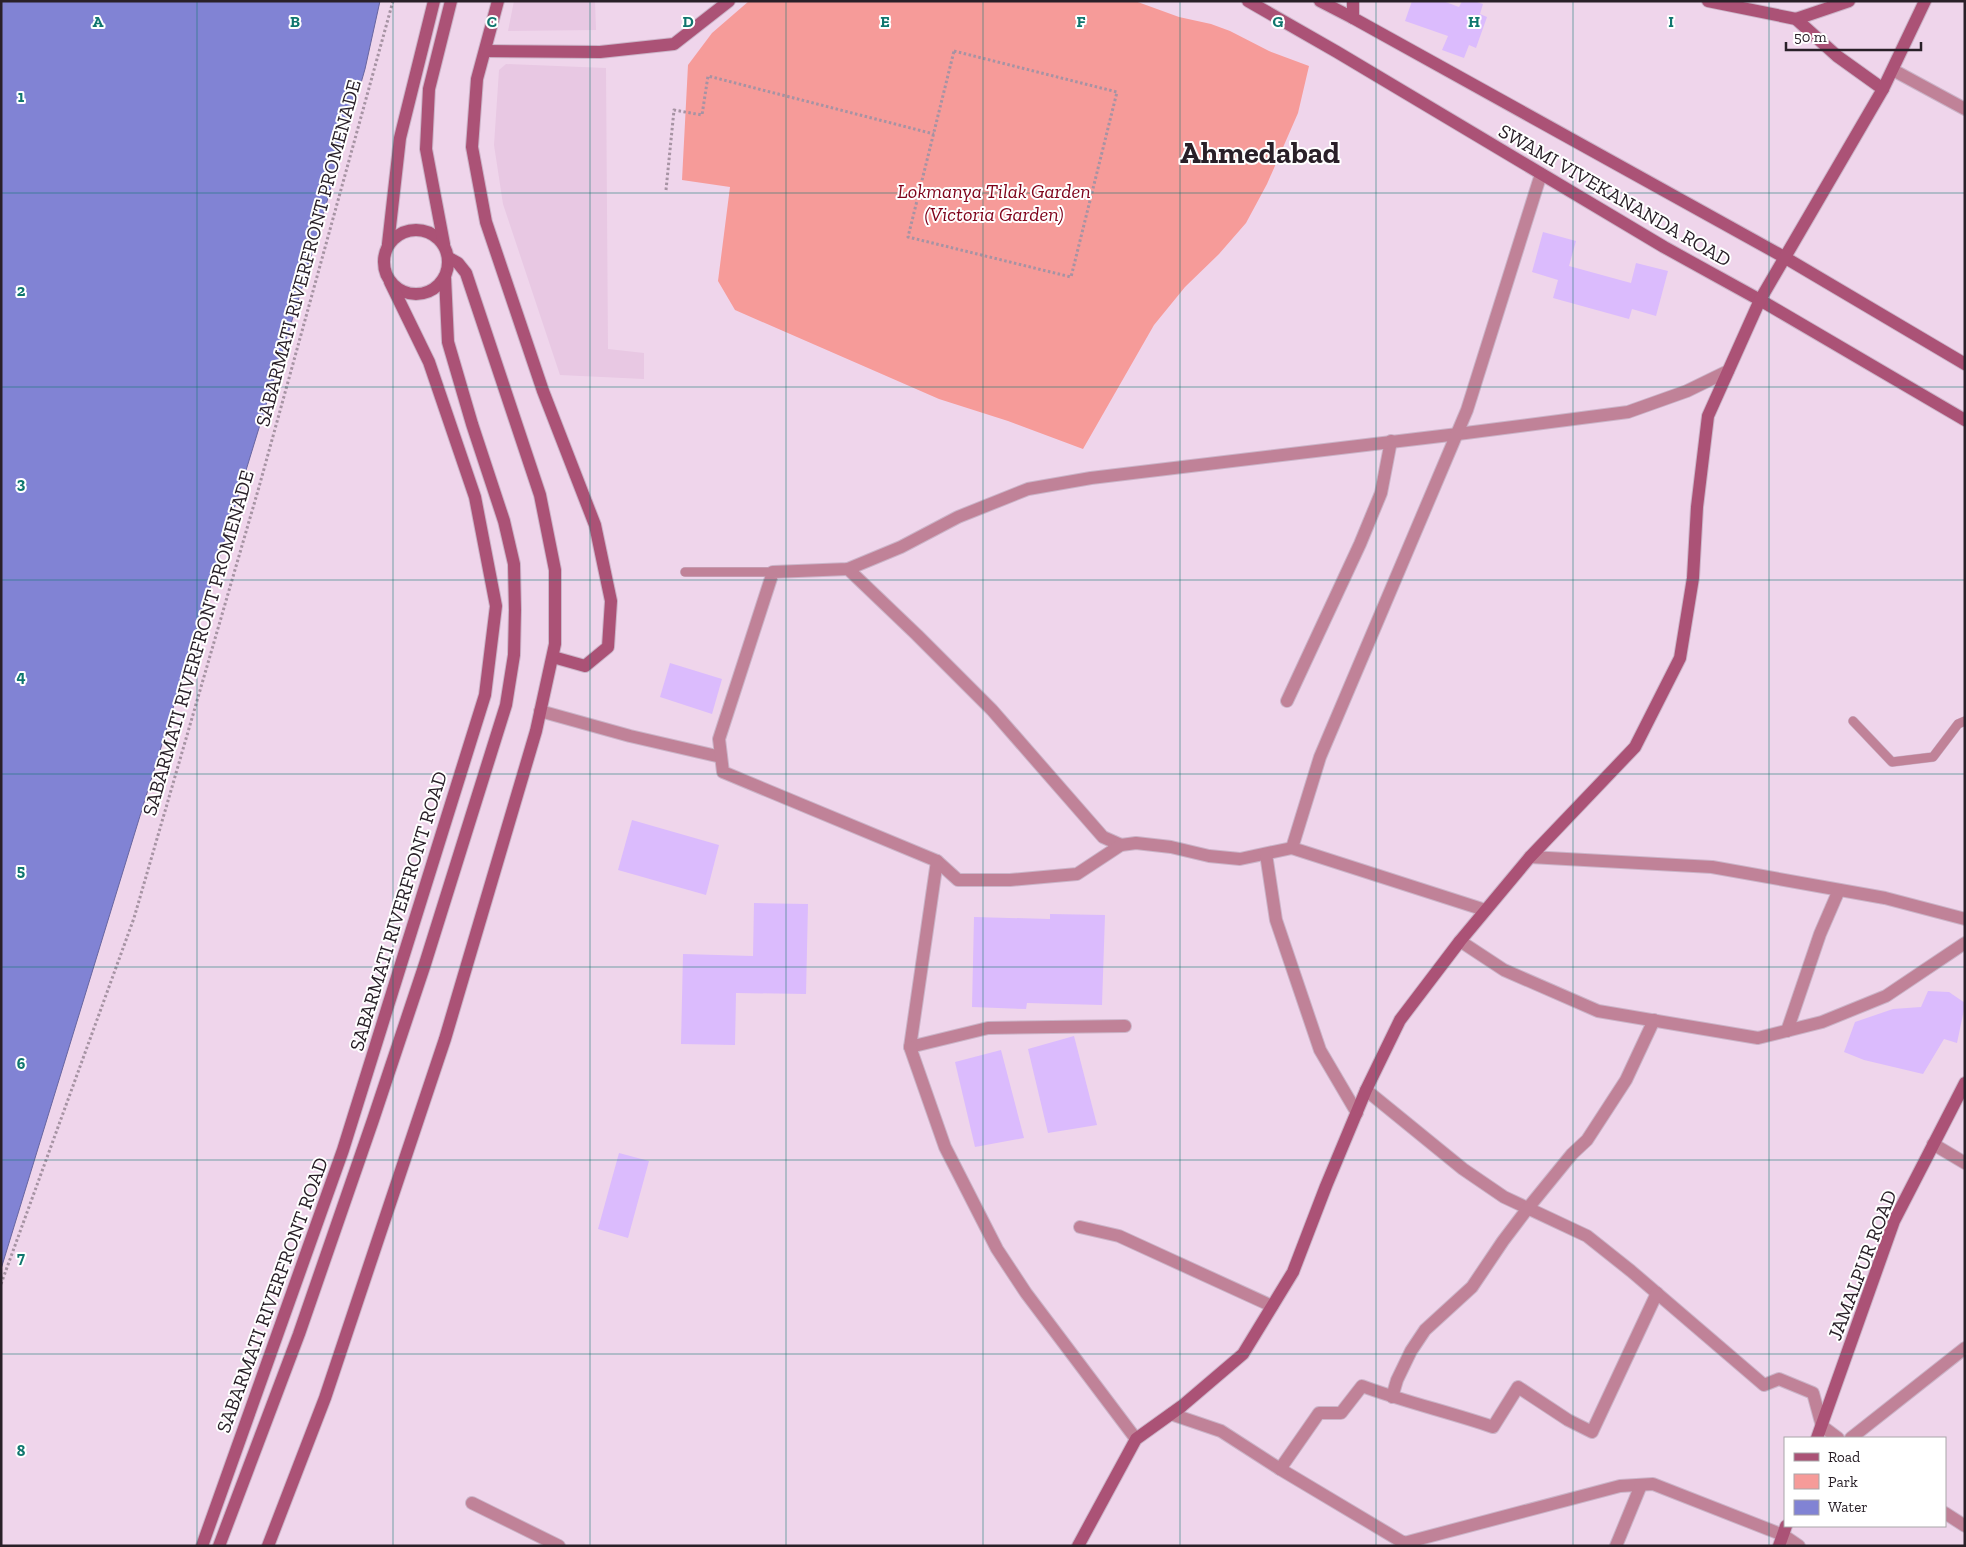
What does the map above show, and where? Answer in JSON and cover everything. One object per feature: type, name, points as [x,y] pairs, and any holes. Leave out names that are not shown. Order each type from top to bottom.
[{"type":"main road","points":[[434,1],[400,138],[388,244],[383,263],[390,282],[403,292],[419,295],[434,289],[445,277]]},
{"type":"main road","points":[[220,1546],[299,1334],[370,1130],[431,946],[506,705],[514,655],[516,610],[514,564],[504,520],[472,424],[448,342],[445,277],[449,258],[444,244],[426,149],[429,89],[451,1]]},
{"type":"main road","points":[[498,1],[477,79],[472,147],[486,222],[543,391],[595,525],[611,601],[608,646],[585,666],[553,657]]},
{"type":"main road","points":[[485,51],[600,52],[674,44],[729,1]]},
{"type":"main road","name":"SWAMI VIVEKANANDA ROAD","points":[[1248,1],[1664,247],[1760,300],[1965,420]]},
{"type":"main road","points":[[1320,1],[1784,257],[1965,364]]},
{"type":"main road","points":[[1353,1],[1353,18]]},
{"type":"main road","points":[[1708,1],[1736,4],[1796,19],[1837,56],[1883,90]]},
{"type":"main road","points":[[1796,19],[1849,1]]},
{"type":"main road","points":[[1078,1546],[1136,1439],[1171,1414],[1243,1354],[1293,1272],[1366,1090],[1400,1020],[1460,941],[1530,857],[1635,747],[1680,658],[1693,578],[1697,507],[1708,416],[1760,300],[1883,90],[1925,1]]},
{"type":"main road","points":[[388,244],[400,233],[416,229],[432,233],[444,244]]},
{"type":"main road","points":[[268,1546],[325,1398],[445,1040],[497,865],[540,711],[556,644],[555,570],[540,495],[466,273],[458,263],[449,258]]},
{"type":"main road","name":"SABARMATI RIVERFRONT ROAD","points":[[202,1546],[343,1150],[485,696],[496,606],[475,497],[429,362],[390,282]]},
{"type":"main road","name":"JAMALPUR ROAD","points":[[1820,1432],[1894,1220],[1965,1084]]},
{"type":"street","points":[[1893,70],[1965,109]]},
{"type":"street","points":[[1292,848],[1320,756],[1458,434],[1541,174]]},
{"type":"street","points":[[1486,910],[1292,848],[1240,859],[1209,856],[1163,846],[1136,843],[1121,845],[1077,874],[1010,880],[958,880],[937,861],[723,772],[718,739],[772,572],[848,569],[901,547],[958,517],[1028,489],[1091,478],[1628,412],[1687,391],[1728,371]]},
{"type":"street","points":[[1287,701],[1360,544],[1381,493],[1391,441]]},
{"type":"street","points":[[848,569],[992,710],[1103,837],[1121,845]]},
{"type":"street","points":[[540,711],[630,736],[721,757]]},
{"type":"street","points":[[1266,854],[1276,920],[1320,1050],[1357,1113]]},
{"type":"street","points":[[1530,857],[1712,867],[1885,898],[1965,919]]},
{"type":"street","points":[[937,861],[910,1047],[945,1148],[997,1250],[1026,1293],[1136,1439]]},
{"type":"street","points":[[1788,1031],[1820,934],[1839,890]]},
{"type":"street","points":[[1460,941],[1504,970],[1598,1011],[1758,1038],[1822,1022],[1886,996],[1965,943]]},
{"type":"street","points":[[1392,1397],[1408,1358],[1425,1330],[1472,1287],[1528,1208],[1572,1154],[1587,1140],[1626,1080],[1654,1020]]},
{"type":"street","points":[[910,1047],[988,1028],[1125,1026]]},
{"type":"street","points":[[1366,1090],[1463,1169],[1504,1197],[1587,1236],[1764,1384],[1779,1380],[1813,1393],[1820,1432],[1835,1437]]},
{"type":"street","points":[[1933,1144],[1965,1163]]},
{"type":"street","points":[[1080,1226],[1119,1236],[1272,1306]]},
{"type":"street","points":[[1280,1469],[1318,1413],[1341,1413],[1362,1386],[1392,1397],[1449,1412],[1493,1427],[1518,1387],[1568,1420],[1592,1432],[1657,1293]]},
{"type":"street","points":[[1852,1437],[1965,1348]]},
{"type":"street","points":[[1171,1414],[1221,1431],[1390,1541],[1404,1543],[1620,1486],[1653,1484],[1783,1536],[1799,1546]]},
{"type":"street","points":[[1616,1546],[1641,1485]]},
{"type":"street","points":[[472,1503],[559,1546]]},
{"type":"street","points":[[1946,1514],[1965,1526]]},
{"type":"lane","points":[[685,572],[772,572]]},
{"type":"lane","points":[[1853,721],[1892,762],[1933,757],[1958,724],[1965,721]]},
{"type":"path","name":"SABARMATI RIVERFRONT PROMENADE","points":[[1,1284],[134,918],[259,488],[393,1]]},
{"type":"path","points":[[954,51],[1117,92],[1071,277],[908,237],[934,134],[954,51]]},
{"type":"path","points":[[666,190],[674,110],[702,115],[708,76],[934,134]]},
{"type":"shaded area","points":[[514,1],[595,1],[596,30],[508,31]]},
{"type":"shaded area","points":[[506,64],[606,68],[608,349],[644,353],[644,379],[560,375],[503,204],[494,145],[499,70]]},
{"type":"green space","name":"Lokmanya Tilak Garden (Victoria Garden)","points":[[749,1],[1135,1],[1179,17],[1211,24],[1230,31],[1269,51],[1309,66],[1298,113],[1267,184],[1246,223],[1219,254],[1185,287],[1154,325],[1083,449],[1008,421],[939,399],[735,310],[718,281],[730,187],[682,180],[688,65],[712,33]]},
{"type":"water","points":[[1,1],[380,1],[365,69],[305,278],[1,1269]]},
{"type":"building","points":[[1412,1],[1443,1],[1459,7],[1462,1],[1474,1],[1483,4],[1480,14],[1487,17],[1476,48],[1469,45],[1464,58],[1442,50],[1448,36],[1405,21]]},
{"type":"building","points":[[1543,232],[1576,241],[1569,266],[1631,283],[1636,263],[1668,271],[1656,316],[1632,309],[1629,319],[1553,298],[1558,280],[1532,272]]},
{"type":"building","points":[[670,663],[722,679],[712,714],[660,697]]},
{"type":"building","points":[[632,820],[719,845],[706,895],[618,870]]},
{"type":"building","points":[[754,903],[808,904],[806,994],[736,993],[735,1045],[681,1044],[683,954],[753,956]]},
{"type":"building","points":[[1050,914],[1105,915],[1102,1005],[1027,1003],[1026,1009],[972,1007],[974,917],[1050,919]]},
{"type":"building","points":[[1928,991],[1949,992],[1965,1003],[1965,1005],[1957,1043],[1944,1039],[1923,1074],[1864,1060],[1844,1052],[1855,1022],[1893,1009],[1921,1007]]},
{"type":"building","points":[[1074,1036],[1097,1125],[1048,1133],[1028,1049]]},
{"type":"building","points":[[1001,1050],[1024,1138],[975,1147],[955,1062]]},
{"type":"building","points":[[619,1153],[649,1161],[628,1238],[598,1229]]},
{"type":"district","name":"Ahmedabad","points":[[1260,153]]}]
